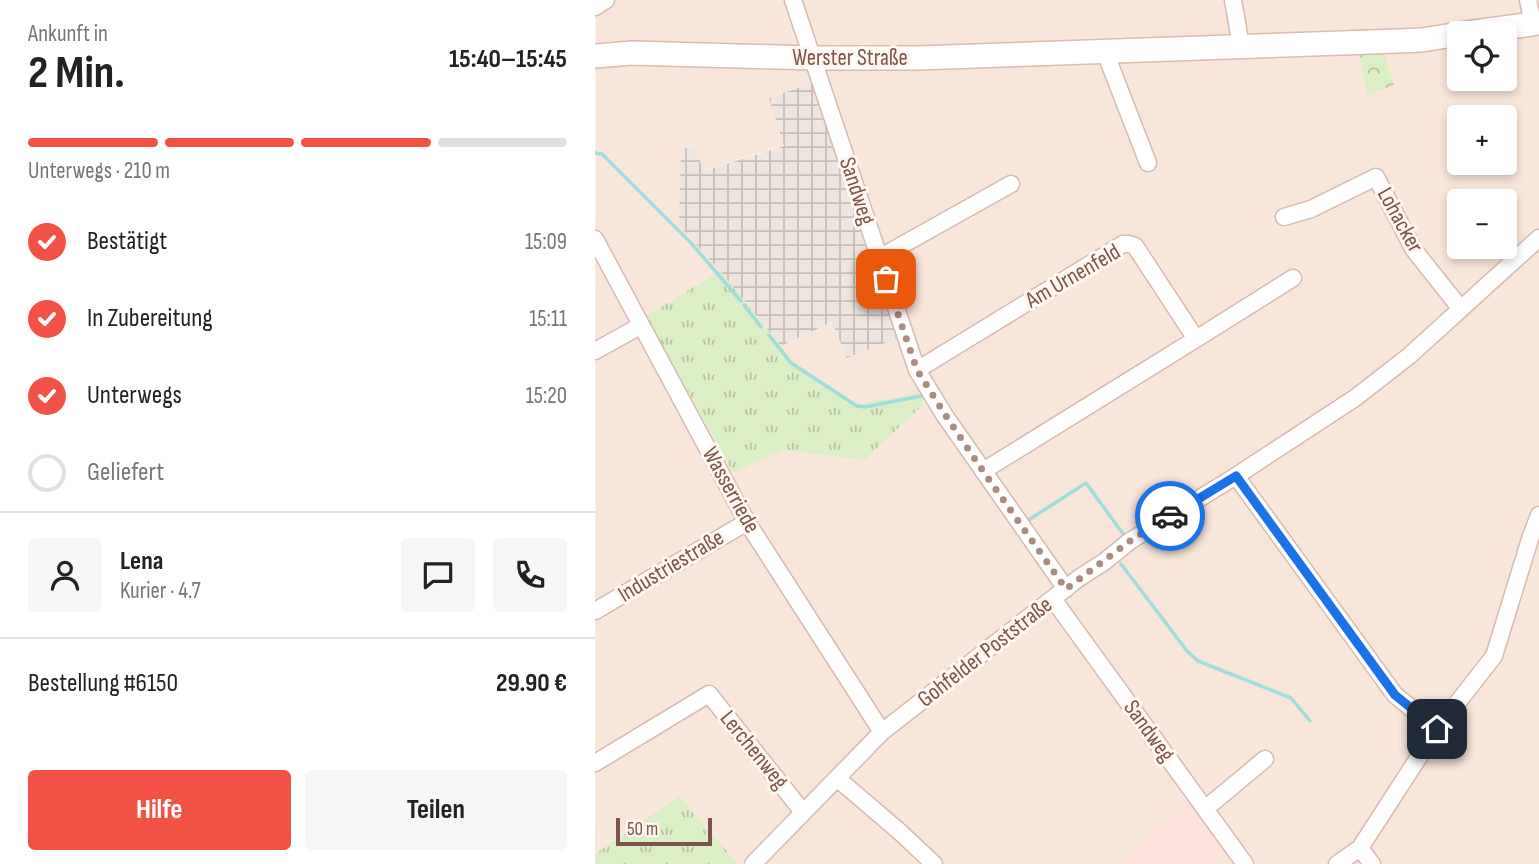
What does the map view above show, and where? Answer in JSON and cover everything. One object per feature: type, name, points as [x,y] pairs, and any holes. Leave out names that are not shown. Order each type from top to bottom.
[{"type":"main road","points":[[1517,26],[1536,23]]},
{"type":"main road","name":"Werster Straße","points":[[595,56],[632,53],[918,58],[1410,41],[1447,36]]},
{"type":"street","points":[[595,7],[606,0]]},
{"type":"street","name":"Sandweg","points":[[793,0],[917,370],[1059,594],[1245,864]]},
{"type":"street","points":[[1233,0],[1241,46]]},
{"type":"street","points":[[1528,0],[1536,23]]},
{"type":"street","points":[[1105,52],[1148,163]]},
{"type":"street","name":"Lohacker","points":[[1284,217],[1311,209],[1376,177],[1414,250],[1461,309]]},
{"type":"street","points":[[879,258],[1011,184]]},
{"type":"street","name":"Gohfelder Poststraße","points":[[753,864],[882,732],[1130,541],[1356,398],[1409,356],[1539,238]]},
{"type":"street","name":"Wasserriede","points":[[595,239],[747,522],[882,732]]},
{"type":"street","name":"Am Urnenfeld","points":[[917,370],[1123,244],[1135,247],[1196,339]]},
{"type":"street","points":[[983,471],[1293,278]]},
{"type":"street","points":[[595,351],[641,326]]},
{"type":"street","points":[[1236,476],[1395,695],[1437,729]]},
{"type":"street","points":[[1336,864],[1360,848],[1437,729],[1494,656],[1539,515]]},
{"type":"street","name":"Industriestraße","points":[[595,611],[747,522]]},
{"type":"street","name":"Lerchenweg","points":[[595,763],[709,694],[803,812]]},
{"type":"street","points":[[1205,809],[1265,759]]},
{"type":"street","points":[[838,779],[934,864]]},
{"type":"street","points":[[1360,848],[1372,864]]},
{"type":"shaded area","points":[[596,0],[1539,0],[1539,864],[1216,864],[1232,851],[1192,797],[1120,864],[738,864],[679,796],[595,854]],"holes":[[[784,145],[833,322],[781,346],[794,362],[857,404],[864,460],[784,450],[733,473],[646,316],[720,271],[679,225],[696,148],[702,171]]]},
{"type":"shaded area","points":[[818,81],[902,336],[847,358],[832,322],[781,346],[679,225],[681,148],[696,148],[703,171],[784,146],[769,98]]},
{"type":"shaded area","points":[[1192,797],[1233,851],[1216,864],[1120,864]]},
{"type":"green space","points":[[1383,49],[1394,85],[1367,95],[1359,51]]},
{"type":"green space","points":[[720,271],[794,362],[857,404],[919,394],[924,404],[864,460],[784,450],[733,473],[646,316]]},
{"type":"green space","points":[[679,796],[738,864],[595,864],[595,854]]},
{"type":"waterway","points":[[595,153],[602,154],[691,243],[741,301]]},
{"type":"waterway","points":[[744,305],[761,327]]},
{"type":"waterway","points":[[769,335],[791,363],[857,406],[865,407],[921,396]]},
{"type":"waterway","points":[[1027,521],[1086,483],[1126,538]]},
{"type":"waterway","points":[[1121,564],[1187,651],[1198,661],[1291,698],[1310,721]]},
{"type":"way so far","points":[[886,279],[917,370],[983,471],[1066,589],[1130,541],[1170,516]]},
{"type":"route","points":[[1170,516],[1236,476],[1395,695],[1437,729]]}]
